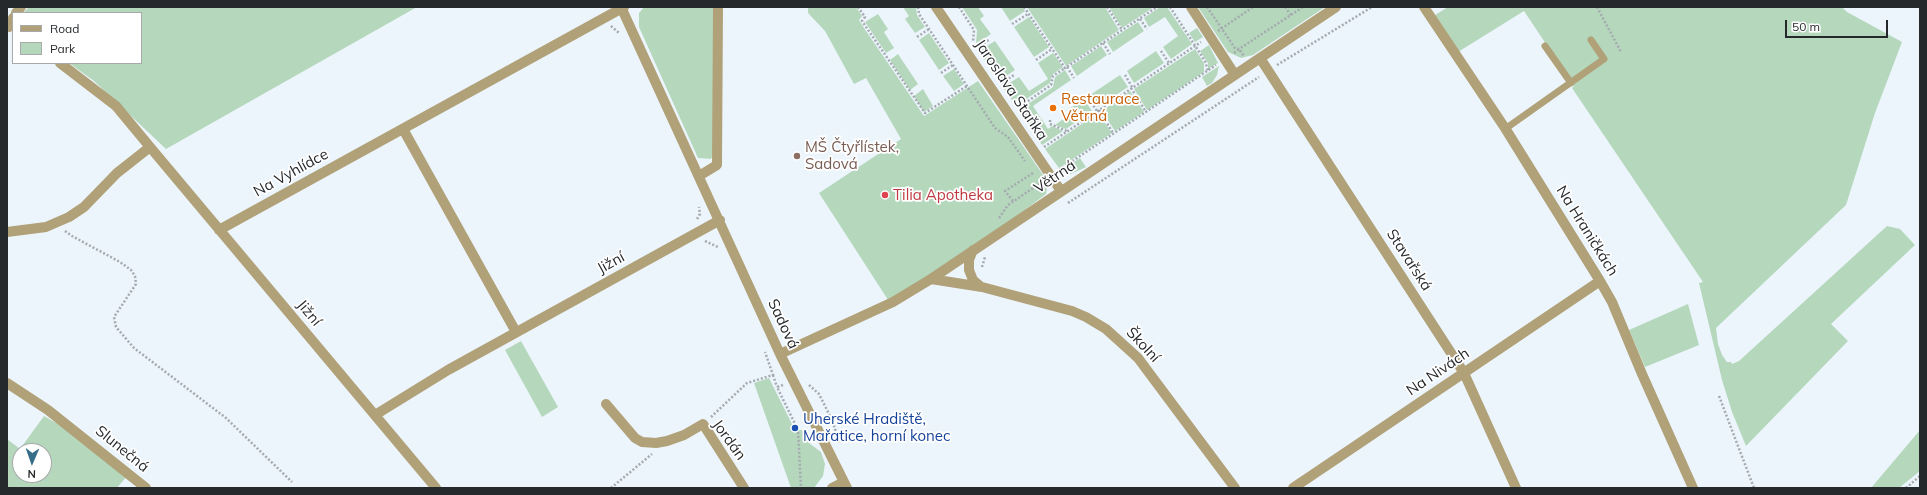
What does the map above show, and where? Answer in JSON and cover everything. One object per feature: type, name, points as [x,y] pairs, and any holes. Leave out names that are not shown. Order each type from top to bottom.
[{"type":"street","name":"Sadová","points":[[622,7],[780,354],[846,485]]},
{"type":"street","name":"Na Vyhlídce","points":[[219,230],[622,7]]},
{"type":"street","points":[[699,176],[717,165],[718,7]]},
{"type":"street","name":"Jaroslava Staňka","points":[[936,7],[1061,191]]},
{"type":"street","points":[[1191,7],[1235,75]]},
{"type":"street","name":"Větrná","points":[[780,354],[893,302],[931,279],[1336,7]]},
{"type":"street","name":"Na Hraničkách","points":[[1424,7],[1505,129],[1612,302],[1694,488]]},
{"type":"street","name":"Stavařská","points":[[1260,58],[1464,373],[1516,488]]},
{"type":"street","points":[[61,64],[116,106],[219,230]]},
{"type":"street","points":[[403,129],[516,332]]},
{"type":"street","points":[[7,232],[37,228],[60,222],[84,207],[117,173],[150,147]]},
{"type":"street","name":"Jižní","points":[[375,415],[448,370],[720,220]]},
{"type":"street","name":"Jižní","points":[[219,230],[436,488]]},
{"type":"street","points":[[973,250],[969,260],[968,270],[973,280],[982,287]]},
{"type":"street","name":"Školní","points":[[931,279],[982,287],[1080,314],[1106,329],[1138,358],[1235,488]]},
{"type":"street","name":"Na Nivách","points":[[1293,488],[1600,281]]},
{"type":"street","name":"Slunečná","points":[[7,384],[48,410],[146,488]]},
{"type":"street","name":"Jordán","points":[[606,404],[635,438],[642,442],[656,443],[668,441],[684,435],[703,424],[744,488]]},
{"type":"street","points":[[832,488],[846,485]]},
{"type":"lane","points":[[1505,129],[1604,59],[1592,40]]},
{"type":"lane","points":[[1545,46],[1571,83]]},
{"type":"path","points":[[858,7],[865,17],[862,21],[925,114],[967,86]]},
{"type":"path","points":[[918,7],[919,14],[995,128],[1008,137],[1024,160]]},
{"type":"path","points":[[959,7],[974,30],[973,46],[979,55]]},
{"type":"path","points":[[1024,7],[1052,49],[1074,78]]},
{"type":"path","points":[[1107,7],[1122,30]]},
{"type":"path","points":[[1020,116],[1016,109],[1051,85],[1054,76],[1157,7]]},
{"type":"path","points":[[1170,7],[1205,61],[1208,71]]},
{"type":"path","points":[[1207,7],[1235,48],[1239,49],[1250,64]]},
{"type":"path","points":[[1042,148],[1253,7]]},
{"type":"path","points":[[1286,7],[1291,15]]},
{"type":"path","points":[[995,225],[1008,205],[1013,201],[1303,7]]},
{"type":"path","points":[[1068,203],[1268,70],[1372,7]]},
{"type":"path","points":[[1597,7],[1621,52]]},
{"type":"path","points":[[1012,24],[1028,14]]},
{"type":"path","points":[[1140,19],[1146,29]]},
{"type":"path","points":[[916,37],[929,29]]},
{"type":"path","points":[[975,49],[990,39]]},
{"type":"path","points":[[1103,43],[1110,54]]},
{"type":"path","points":[[1036,60],[1052,49]]},
{"type":"path","points":[[1161,51],[1169,63]]},
{"type":"path","points":[[941,73],[953,66]]},
{"type":"path","points":[[1000,85],[1014,75]]},
{"type":"path","points":[[1125,75],[1146,112]]},
{"type":"path","points":[[1089,99],[1114,133]]},
{"type":"path","points":[[1050,120],[1050,124],[1067,131]]},
{"type":"path","points":[[1013,201],[1005,191],[1032,173]]},
{"type":"path","points":[[60,222],[65,231],[120,262],[131,270],[135,276],[136,284],[114,317],[116,327],[134,348],[226,418],[292,482]]},
{"type":"path","points":[[984,258],[991,254]]},
{"type":"path","points":[[773,375],[798,430],[802,488]]},
{"type":"path","points":[[778,387],[793,380]]},
{"type":"path","points":[[1719,396],[1754,488]]},
{"type":"path","points":[[611,488],[668,441]]},
{"type":"path","points":[[1906,488],[1920,476]]},
{"type":"green space","points":[[29,7],[417,7],[166,149],[94,81],[70,64],[142,64],[142,12],[24,12]]},
{"type":"green space","points":[[644,7],[713,7],[713,155],[711,159],[698,158],[639,27],[639,13]]},
{"type":"green space","points":[[808,7],[856,7],[862,16],[859,20],[924,116],[978,81],[1048,182],[1046,194],[914,294],[890,303],[819,193],[901,139],[866,78],[854,84],[825,31],[808,13]]},
{"type":"green space","points":[[903,7],[916,7],[917,15],[925,27],[915,33],[905,19],[909,16]]},
{"type":"green space","points":[[962,7],[978,7],[984,16],[980,19],[991,34],[976,44],[977,30]]},
{"type":"green space","points":[[1001,7],[1023,7],[1025,11],[1010,21]]},
{"type":"green space","points":[[1027,7],[1105,7],[1119,30],[1066,66]]},
{"type":"green space","points":[[1109,7],[1154,7],[1122,28]]},
{"type":"green space","points":[[1160,7],[1167,7],[1192,44],[1171,59],[1163,47],[1178,36],[1165,17],[1149,27],[1144,18]]},
{"type":"green space","points":[[1198,7],[1325,7],[1253,55],[1241,58],[1228,52]]},
{"type":"green space","points":[[1448,7],[1842,7],[1847,12],[1902,42],[1875,113],[1846,205],[1716,328],[1718,344],[1722,355],[1727,362],[1731,362],[1732,364],[1739,361],[1887,226],[1900,229],[1915,245],[1831,324],[1848,341],[1746,446],[1732,412],[1722,380],[1699,283],[1703,282],[1572,88],[1574,86],[1524,11],[1458,52],[1435,15]]},
{"type":"green space","points":[[878,14],[888,29],[884,32],[894,48],[886,53],[865,22]]},
{"type":"green space","points":[[1029,17],[1049,47],[1034,57],[1014,27]]},
{"type":"green space","points":[[1138,22],[1144,31],[1113,52],[1107,42]]},
{"type":"green space","points":[[1197,28],[1203,37],[1195,42],[1189,33]]},
{"type":"green space","points":[[929,33],[949,63],[939,70],[919,40]]},
{"type":"green space","points":[[995,41],[1015,70],[999,81],[979,51]]},
{"type":"green space","points":[[1209,45],[1218,63],[1208,69],[1208,63],[1200,51]]},
{"type":"green space","points":[[1101,46],[1107,55],[1077,76],[1071,66]]},
{"type":"green space","points":[[1195,49],[1204,63],[1204,72],[1147,110],[1134,89]]},
{"type":"green space","points":[[1156,51],[1164,63],[1134,83],[1127,71]]},
{"type":"green space","points":[[1053,53],[1063,67],[1052,75],[1050,83],[1016,106],[1003,87],[1019,77],[1029,91],[1048,79],[1038,63]]},
{"type":"green space","points":[[898,54],[918,84],[910,90],[890,60]]},
{"type":"green space","points":[[1219,66],[1217,75],[1212,83],[1207,86],[1202,77]]},
{"type":"green space","points":[[954,69],[964,84],[954,91],[943,76]]},
{"type":"green space","points":[[1065,70],[1071,80],[1033,106],[1048,129],[1052,126],[1063,131],[1042,145],[1019,110],[1053,87],[1055,77]]},
{"type":"green space","points":[[1120,75],[1128,87],[1098,107],[1090,95]]},
{"type":"green space","points":[[923,89],[933,106],[924,112],[914,96]]},
{"type":"green space","points":[[1130,91],[1144,112],[1115,131],[1102,111]]},
{"type":"green space","points":[[1084,99],[1092,111],[1066,129],[1055,125],[1072,113],[1069,109]]},
{"type":"green space","points":[[1098,113],[1112,133],[1059,168],[1045,149]]},
{"type":"green space","points":[[1080,158],[1086,167],[1071,174],[1059,172]]},
{"type":"green space","points":[[1688,304],[1699,345],[1645,367],[1629,330]]},
{"type":"green space","points":[[521,341],[558,407],[542,417],[505,350]]},
{"type":"green space","points":[[769,378],[795,430],[802,430],[809,443],[821,452],[825,464],[823,476],[814,488],[791,488],[754,383]]},
{"type":"green space","points":[[44,416],[70,431],[127,476],[117,488],[7,488],[7,439],[12,443],[12,483],[52,483],[52,443],[24,443]]},
{"type":"green space","points":[[1920,430],[1920,471],[1899,488],[1871,488]]},
{"type":"place","name":"Restaurace Větrná","points":[[1053,108]]},
{"type":"place","name":"MŠ Čtyřlístek, Sadová","points":[[797,156]]},
{"type":"place","name":"Tilia Apotheka","points":[[885,195]]},
{"type":"place","name":"Uherské Hradiště, Mařatice, horní konec","points":[[795,428]]}]
